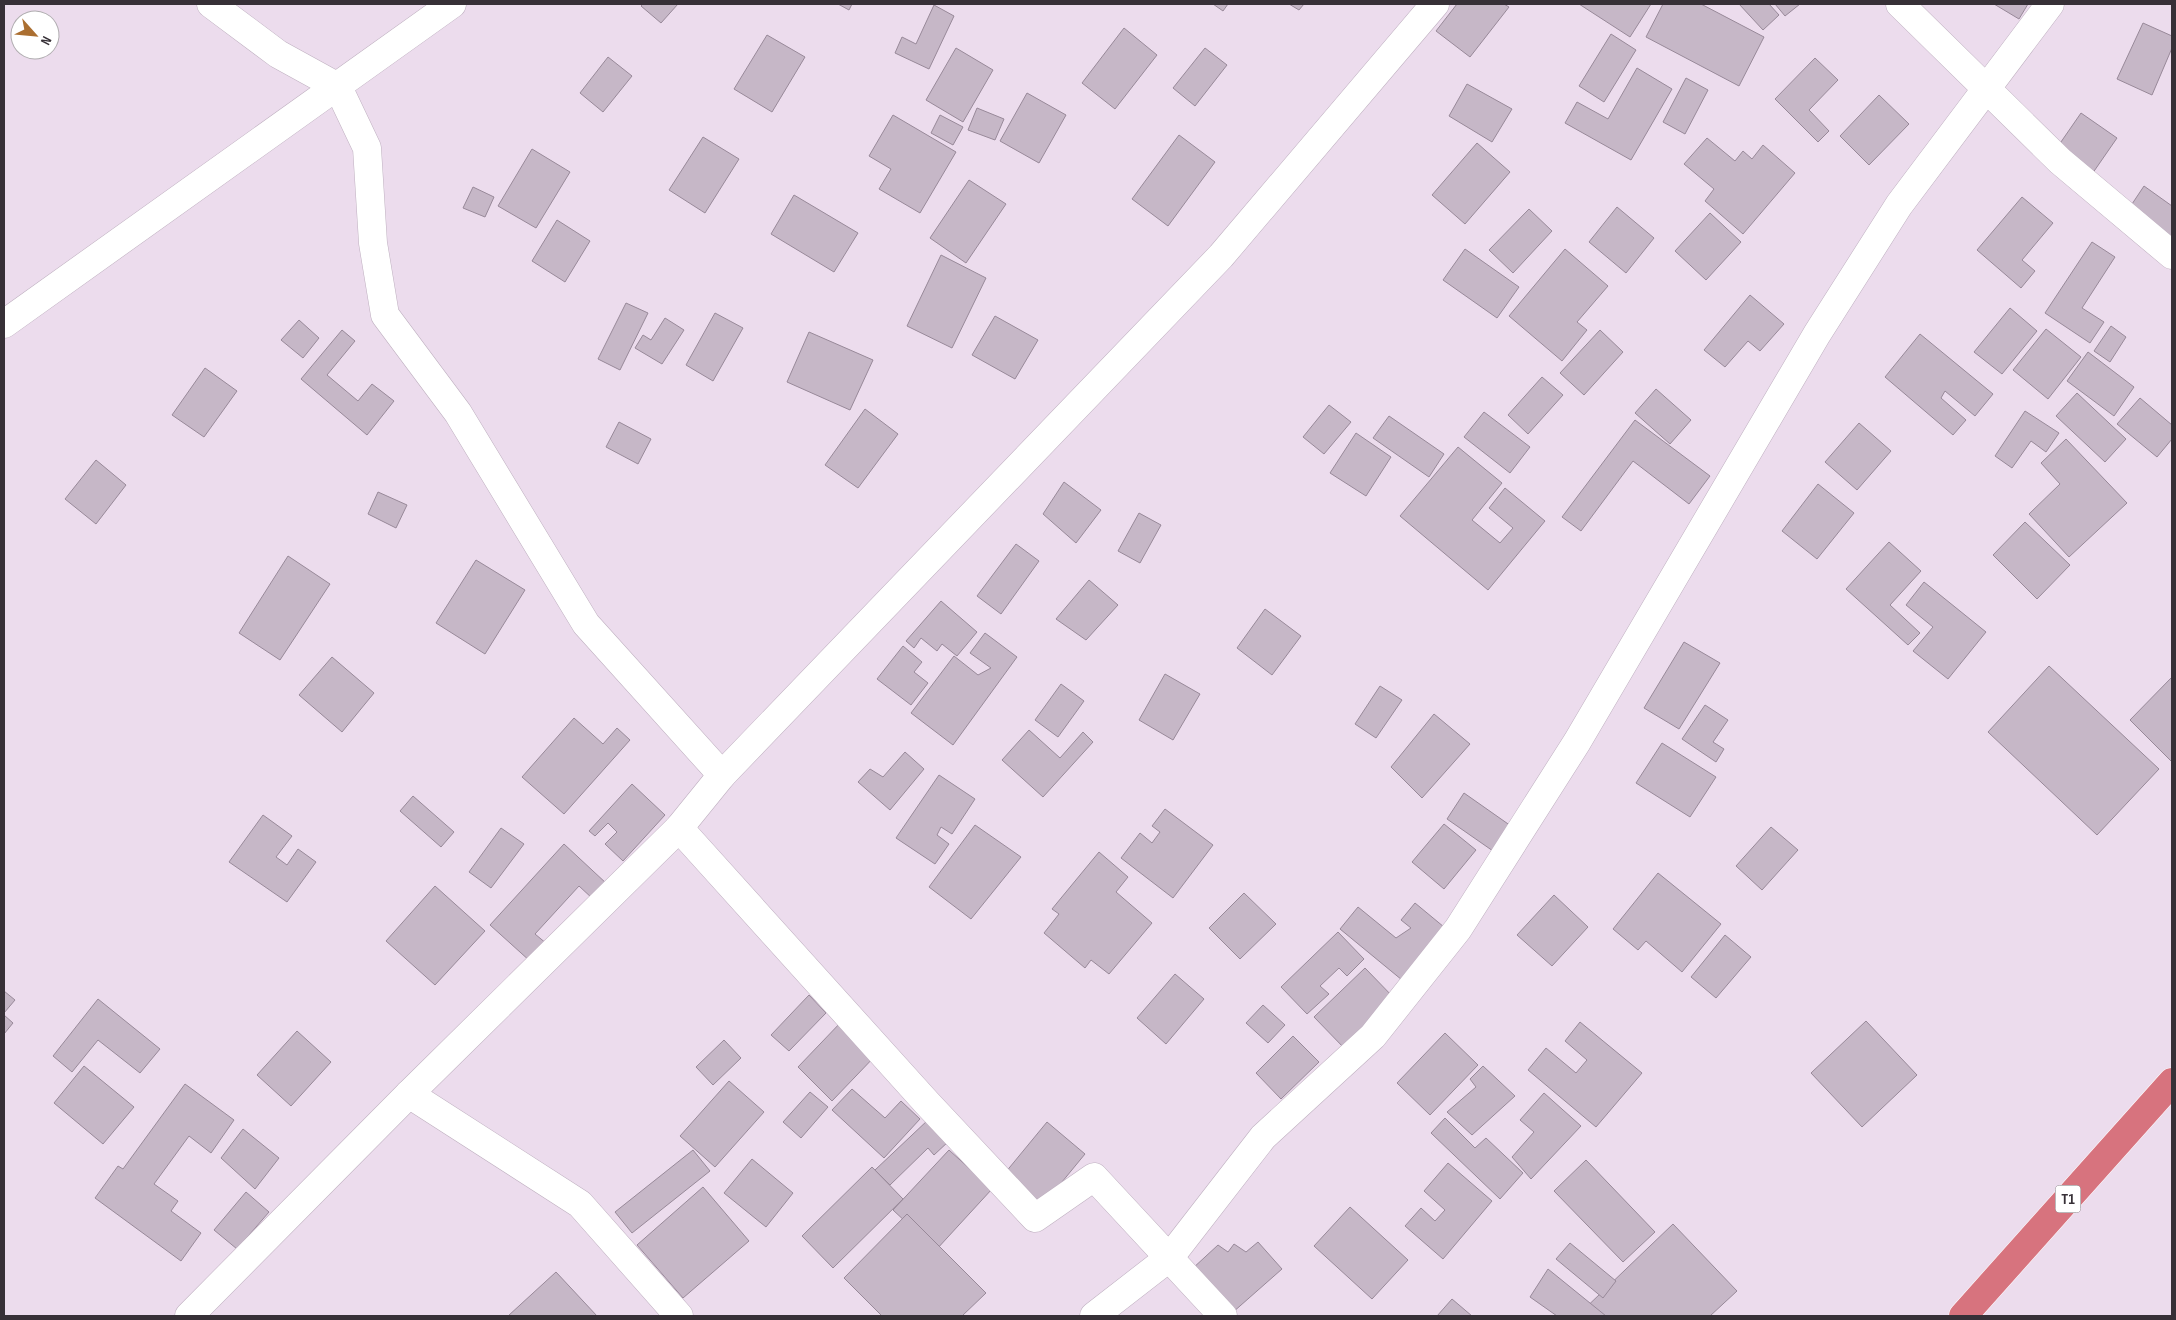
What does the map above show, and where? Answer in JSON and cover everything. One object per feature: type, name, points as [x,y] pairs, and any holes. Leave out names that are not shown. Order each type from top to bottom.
[{"type":"highway","name":"T1","points":[[1963,1316],[2172,1082]]},
{"type":"street","points":[[210,4],[278,54],[338,87],[367,148],[372,243],[386,314],[458,413],[586,624],[722,775]]},
{"type":"street","points":[[4,324],[452,4]]},
{"type":"street","points":[[189,1316],[409,1094],[679,828],[722,775],[1222,256],[1435,4]]},
{"type":"street","points":[[1900,4],[2060,161],[2172,255]]},
{"type":"street","points":[[1094,1316],[1170,1256],[1262,1137],[1373,1036],[1458,928],[1576,742],[1817,334],[1899,205],[2050,4]]},
{"type":"street","points":[[679,828],[926,1103],[1035,1218],[1094,1176],[1170,1256],[1222,1316]]},
{"type":"street","points":[[409,1094],[580,1204],[679,1316]]},
{"type":"building","points":[[643,4],[678,4],[661,23],[641,6]]},
{"type":"building","points":[[838,4],[852,4],[849,10]]},
{"type":"building","points":[[1213,4],[1228,4],[1223,11]]},
{"type":"building","points":[[1289,4],[1304,4],[1299,10]]},
{"type":"building","points":[[1457,4],[1504,4],[1509,7],[1470,57],[1436,31]]},
{"type":"building","points":[[1579,4],[1651,4],[1630,37]]},
{"type":"building","points":[[1663,4],[1701,4],[1764,37],[1739,86],[1646,37]]},
{"type":"building","points":[[1739,4],[1769,4],[1779,15],[1763,30]]},
{"type":"building","points":[[1775,4],[1800,4],[1785,16]]},
{"type":"building","points":[[1994,4],[2028,4],[2019,19]]},
{"type":"building","points":[[934,5],[954,16],[929,69],[895,53],[902,37],[916,44]]},
{"type":"building","points":[[2143,23],[2172,36],[2172,48],[2152,95],[2117,79]]},
{"type":"building","points":[[1124,28],[1157,55],[1115,109],[1082,83]]},
{"type":"building","points":[[1611,34],[1636,50],[1604,102],[1579,86]]},
{"type":"building","points":[[767,35],[805,57],[772,112],[734,89]]},
{"type":"building","points":[[956,48],[993,70],[963,122],[926,100]]},
{"type":"building","points":[[1205,48],[1227,65],[1195,106],[1173,88]]},
{"type":"building","points":[[608,57],[632,76],[603,112],[580,93]]},
{"type":"building","points":[[1815,58],[1838,80],[1809,110],[1829,131],[1818,142],[1775,99]]},
{"type":"building","points":[[1637,68],[1672,89],[1631,160],[1565,123],[1577,102],[1608,119]]},
{"type":"building","points":[[1686,78],[1708,90],[1685,134],[1663,122]]},
{"type":"building","points":[[1467,84],[1512,109],[1492,142],[1449,116]]},
{"type":"building","points":[[1027,93],[1066,115],[1039,163],[1000,141]]},
{"type":"building","points":[[1879,95],[1909,124],[1869,165],[1840,136]]},
{"type":"building","points":[[977,108],[1004,119],[995,140],[968,130]]},
{"type":"building","points":[[2081,113],[2117,138],[2090,177],[2054,152]]},
{"type":"building","points":[[893,115],[956,152],[920,213],[879,189],[891,169],[869,156]]},
{"type":"building","points":[[940,115],[963,127],[953,145],[931,133]]},
{"type":"building","points":[[1179,135],[1215,162],[1168,226],[1132,199]]},
{"type":"building","points":[[703,137],[739,159],[705,213],[669,190]]},
{"type":"building","points":[[1707,138],[1735,161],[1743,151],[1752,159],[1763,145],[1795,173],[1743,234],[1705,201],[1714,189],[1684,164]]},
{"type":"building","points":[[1477,143],[1510,172],[1465,224],[1432,195]]},
{"type":"building","points":[[532,149],[570,172],[536,228],[498,206]]},
{"type":"building","points":[[969,180],[1006,204],[966,263],[930,238]]},
{"type":"building","points":[[2144,186],[2172,206],[2172,244],[2126,213]]},
{"type":"building","points":[[473,187],[494,197],[485,217],[463,208]]},
{"type":"building","points":[[794,195],[858,233],[834,272],[771,234]]},
{"type":"building","points":[[2022,197],[2053,223],[2022,260],[2035,271],[2021,288],[1977,250]]},
{"type":"building","points":[[1617,207],[1654,238],[1626,273],[1589,242]]},
{"type":"building","points":[[1529,209],[1552,231],[1513,273],[1489,250]]},
{"type":"building","points":[[1710,213],[1741,242],[1706,280],[1675,251]]},
{"type":"building","points":[[557,220],[590,241],[565,282],[532,261]]},
{"type":"building","points":[[2092,242],[2115,257],[2082,308],[2104,322],[2090,343],[2045,313]]},
{"type":"building","points":[[1465,249],[1519,287],[1497,318],[1443,280]]},
{"type":"building","points":[[1565,249],[1608,286],[1577,322],[1587,330],[1562,361],[1509,316]]},
{"type":"building","points":[[941,255],[986,278],[952,348],[907,326]]},
{"type":"building","points":[[1750,295],[1784,324],[1760,351],[1748,341],[1725,367],[1704,350]]},
{"type":"building","points":[[626,303],[648,313],[620,370],[598,359]]},
{"type":"building","points":[[2010,308],[2037,331],[2002,374],[1974,352]]},
{"type":"building","points":[[715,313],[743,328],[713,381],[686,365]]},
{"type":"building","points":[[995,316],[1038,340],[1015,379],[972,355]]},
{"type":"building","points":[[665,318],[684,330],[662,364],[635,348],[643,335],[651,340]]},
{"type":"building","points":[[299,320],[319,338],[303,358],[281,340]]},
{"type":"building","points":[[2111,326],[2126,337],[2110,362],[2094,351]]},
{"type":"building","points":[[2046,329],[2081,357],[2048,399],[2013,370]]},
{"type":"building","points":[[342,330],[355,341],[327,375],[358,401],[372,384],[394,401],[367,435],[301,379]]},
{"type":"building","points":[[1600,330],[1623,352],[1584,395],[1560,373]]},
{"type":"building","points":[[809,332],[873,360],[850,410],[787,382]]},
{"type":"building","points":[[1920,334],[1993,394],[1975,416],[1945,391],[1941,398],[1966,420],[1953,435],[1885,377]]},
{"type":"building","points":[[2088,352],[2134,387],[2114,416],[2067,381]]},
{"type":"building","points":[[205,368],[237,391],[204,437],[172,415]]},
{"type":"building","points":[[1542,377],[1563,395],[1528,434],[1508,415]]},
{"type":"building","points":[[1656,389],[1691,420],[1670,444],[1635,413]]},
{"type":"building","points":[[2077,393],[2126,439],[2105,462],[2056,416]]},
{"type":"building","points":[[2140,398],[2172,425],[2172,439],[2157,457],[2117,424]]},
{"type":"building","points":[[1329,405],[1351,422],[1324,454],[1303,437]]},
{"type":"building","points":[[865,409],[898,434],[858,488],[825,465]]},
{"type":"building","points":[[2025,411],[2059,433],[2046,452],[2031,441],[2012,468],[1995,456]]},
{"type":"building","points":[[1484,412],[1530,447],[1510,473],[1464,437]]},
{"type":"building","points":[[1389,416],[1444,454],[1429,477],[1373,438]]},
{"type":"building","points":[[1635,420],[1710,476],[1689,504],[1633,461],[1581,531],[1562,517]]},
{"type":"building","points":[[619,422],[651,439],[638,464],[606,447]]},
{"type":"building","points":[[1859,423],[1891,451],[1857,490],[1825,462]]},
{"type":"building","points":[[1356,433],[1391,457],[1366,496],[1330,473]]},
{"type":"building","points":[[2066,439],[2127,503],[2069,557],[2029,514],[2060,484],[2041,463]]},
{"type":"building","points":[[1458,447],[1502,483],[1472,520],[1500,543],[1513,528],[1489,508],[1505,488],[1545,521],[1488,590],[1400,516]]},
{"type":"building","points":[[96,460],[126,485],[96,524],[65,499]]},
{"type":"building","points":[[1064,482],[1101,510],[1076,543],[1043,514]]},
{"type":"building","points":[[1818,484],[1854,513],[1817,559],[1782,531]]},
{"type":"building","points":[[378,492],[407,505],[396,528],[368,514]]},
{"type":"building","points":[[1139,513],[1161,525],[1140,563],[1118,551]]},
{"type":"building","points":[[2025,522],[2070,565],[2037,599],[1993,555]]},
{"type":"building","points":[[1889,542],[1921,571],[1890,605],[1920,633],[1908,645],[1846,589]]},
{"type":"building","points":[[1016,544],[1039,561],[1001,614],[977,596]]},
{"type":"building","points":[[288,556],[330,584],[280,660],[239,633]]},
{"type":"building","points":[[476,560],[525,590],[485,654],[436,623]]},
{"type":"building","points":[[1089,580],[1118,605],[1086,640],[1056,619]]},
{"type":"building","points":[[1924,582],[1986,632],[1948,679],[1913,651],[1933,627],[1906,605]]},
{"type":"building","points":[[941,601],[977,632],[957,656],[942,644],[937,651],[921,638],[914,648],[906,641]]},
{"type":"building","points":[[1265,609],[1301,636],[1272,675],[1237,648]]},
{"type":"building","points":[[985,633],[1017,657],[953,745],[911,713],[954,656],[978,675],[991,668],[970,653]]},
{"type":"building","points":[[1684,642],[1720,663],[1679,729],[1644,708]]},
{"type":"building","points":[[903,646],[922,662],[914,672],[928,683],[911,705],[877,679]]},
{"type":"building","points":[[332,657],[374,693],[342,732],[299,695]]},
{"type":"building","points":[[2049,666],[2159,769],[2097,835],[1988,732]]},
{"type":"building","points":[[1165,674],[1200,694],[1173,740],[1139,720]]},
{"type":"building","points":[[2172,677],[2172,762],[2130,720]]},
{"type":"building","points":[[1061,684],[1084,701],[1058,737],[1035,720]]},
{"type":"building","points":[[1380,686],[1402,700],[1376,738],[1355,724]]},
{"type":"building","points":[[1705,705],[1728,720],[1713,742],[1724,749],[1716,762],[1682,739]]},
{"type":"building","points":[[1434,714],[1470,744],[1422,798],[1391,767]]},
{"type":"building","points":[[574,718],[603,744],[617,728],[630,740],[564,814],[522,777]]},
{"type":"building","points":[[1029,730],[1060,758],[1083,732],[1093,742],[1043,797],[1002,760]]},
{"type":"building","points":[[1662,743],[1716,777],[1690,817],[1636,783]]},
{"type":"building","points":[[905,752],[924,769],[890,810],[858,782],[870,769],[883,777]]},
{"type":"building","points":[[939,775],[975,799],[952,834],[941,827],[937,835],[949,844],[935,864],[896,838]]},
{"type":"building","points":[[632,784],[665,815],[623,861],[605,844],[617,832],[608,823],[595,836],[589,831]]},
{"type":"building","points":[[1464,793],[1511,826],[1493,851],[1447,819]]},
{"type":"building","points":[[413,796],[454,832],[441,847],[400,811]]},
{"type":"building","points":[[1165,809],[1213,845],[1173,898],[1121,858],[1140,833],[1152,843],[1160,832],[1152,826]]},
{"type":"building","points":[[263,815],[292,836],[276,857],[287,865],[298,849],[316,862],[287,902],[229,862]]},
{"type":"building","points":[[1444,824],[1476,850],[1444,889],[1412,862]]},
{"type":"building","points":[[975,825],[1021,857],[971,919],[929,887]]},
{"type":"building","points":[[1771,827],[1798,850],[1762,890],[1736,866]]},
{"type":"building","points":[[501,828],[524,844],[491,888],[469,872]]},
{"type":"building","points":[[564,844],[607,884],[593,899],[579,886],[535,934],[547,944],[531,962],[490,925]]},
{"type":"building","points":[[1099,852],[1128,877],[1116,892],[1152,923],[1109,974],[1091,960],[1085,968],[1044,933],[1059,914],[1052,909]]},
{"type":"building","points":[[1658,873],[1721,924],[1682,972],[1646,941],[1638,950],[1613,929]]},
{"type":"building","points":[[435,886],[485,931],[435,985],[386,941]]},
{"type":"building","points":[[1244,893],[1276,924],[1240,959],[1209,928]]},
{"type":"building","points":[[1554,895],[1588,927],[1552,966],[1517,935]]},
{"type":"building","points":[[1415,903],[1444,927],[1402,980],[1340,929],[1358,907],[1396,938],[1411,928],[1401,920]]},
{"type":"building","points":[[1338,932],[1364,959],[1347,976],[1339,968],[1320,986],[1329,994],[1307,1014],[1281,987]]},
{"type":"building","points":[[1725,935],[1751,957],[1716,998],[1691,977]]},
{"type":"building","points":[[1365,968],[1396,1000],[1345,1049],[1314,1017]]},
{"type":"building","points":[[1175,974],[1204,999],[1166,1044],[1137,1018]]},
{"type":"building","points":[[4,991],[15,1000],[4,1013]]},
{"type":"building","points":[[809,995],[826,1013],[789,1051],[771,1035]]},
{"type":"building","points":[[98,999],[160,1049],[140,1073],[98,1040],[72,1072],[53,1056]]},
{"type":"building","points":[[1263,1005],[1285,1025],[1268,1043],[1246,1023]]},
{"type":"building","points":[[4,1015],[13,1023],[4,1034]]},
{"type":"building","points":[[843,1020],[878,1053],[832,1101],[798,1067]]},
{"type":"building","points":[[1866,1021],[1917,1075],[1862,1127],[1811,1073]]},
{"type":"building","points":[[1580,1022],[1642,1073],[1596,1127],[1528,1070],[1546,1048],[1576,1073],[1587,1060],[1565,1041]]},
{"type":"building","points":[[297,1031],[331,1062],[291,1106],[257,1075]]},
{"type":"building","points":[[1445,1033],[1478,1065],[1430,1115],[1397,1083]]},
{"type":"building","points":[[1293,1036],[1319,1062],[1281,1099],[1256,1073]]},
{"type":"building","points":[[724,1040],[741,1058],[713,1085],[696,1067]]},
{"type":"building","points":[[84,1066],[134,1107],[103,1144],[54,1103]]},
{"type":"building","points":[[1483,1066],[1515,1096],[1472,1135],[1447,1112],[1476,1087],[1470,1079]]},
{"type":"building","points":[[729,1081],[764,1112],[715,1167],[680,1136]]},
{"type":"building","points":[[185,1084],[234,1120],[211,1153],[189,1136],[154,1184],[178,1201],[171,1211],[201,1233],[181,1261],[95,1198],[118,1166],[123,1169]]},
{"type":"building","points":[[852,1089],[885,1118],[901,1101],[920,1119],[884,1158],[832,1110]]},
{"type":"building","points":[[810,1092],[828,1107],[801,1138],[783,1122]]},
{"type":"building","points":[[1544,1093],[1581,1126],[1531,1179],[1512,1157],[1534,1132],[1520,1120]]},
{"type":"building","points":[[1445,1118],[1475,1148],[1486,1138],[1523,1173],[1500,1199],[1431,1133]]},
{"type":"building","points":[[929,1119],[949,1141],[934,1155],[928,1148],[890,1185],[875,1170]]},
{"type":"building","points":[[1047,1122],[1085,1154],[1043,1205],[1005,1173]]},
{"type":"building","points":[[243,1129],[279,1158],[255,1189],[221,1158]]},
{"type":"building","points":[[693,1150],[710,1171],[632,1233],[615,1212]]},
{"type":"building","points":[[949,1150],[992,1189],[936,1250],[893,1210]]},
{"type":"building","points":[[752,1159],[793,1193],[766,1227],[724,1193]]},
{"type":"building","points":[[1586,1160],[1655,1232],[1623,1262],[1554,1191]]},
{"type":"building","points":[[1448,1163],[1492,1201],[1443,1259],[1405,1226],[1421,1208],[1435,1221],[1445,1210],[1424,1191]]},
{"type":"building","points":[[872,1167],[903,1199],[833,1268],[802,1236]]},
{"type":"building","points":[[703,1187],[749,1241],[683,1298],[637,1245]]},
{"type":"building","points":[[246,1192],[269,1212],[237,1249],[214,1230]]},
{"type":"building","points":[[1350,1207],[1408,1260],[1372,1299],[1314,1246]]},
{"type":"building","points":[[907,1214],[986,1293],[962,1316],[882,1316],[844,1278]]},
{"type":"building","points":[[1673,1224],[1737,1291],[1710,1316],[1577,1316]]},
{"type":"building","points":[[1258,1242],[1282,1269],[1232,1313],[1192,1269],[1218,1245],[1228,1252],[1234,1244],[1246,1252]]},
{"type":"building","points":[[1570,1243],[1616,1281],[1603,1298],[1556,1259]]},
{"type":"building","points":[[1548,1269],[1606,1316],[1557,1316],[1530,1297]]},
{"type":"building","points":[[556,1272],[597,1316],[508,1316]]},
{"type":"building","points":[[1452,1299],[1472,1316],[1437,1316]]}]
